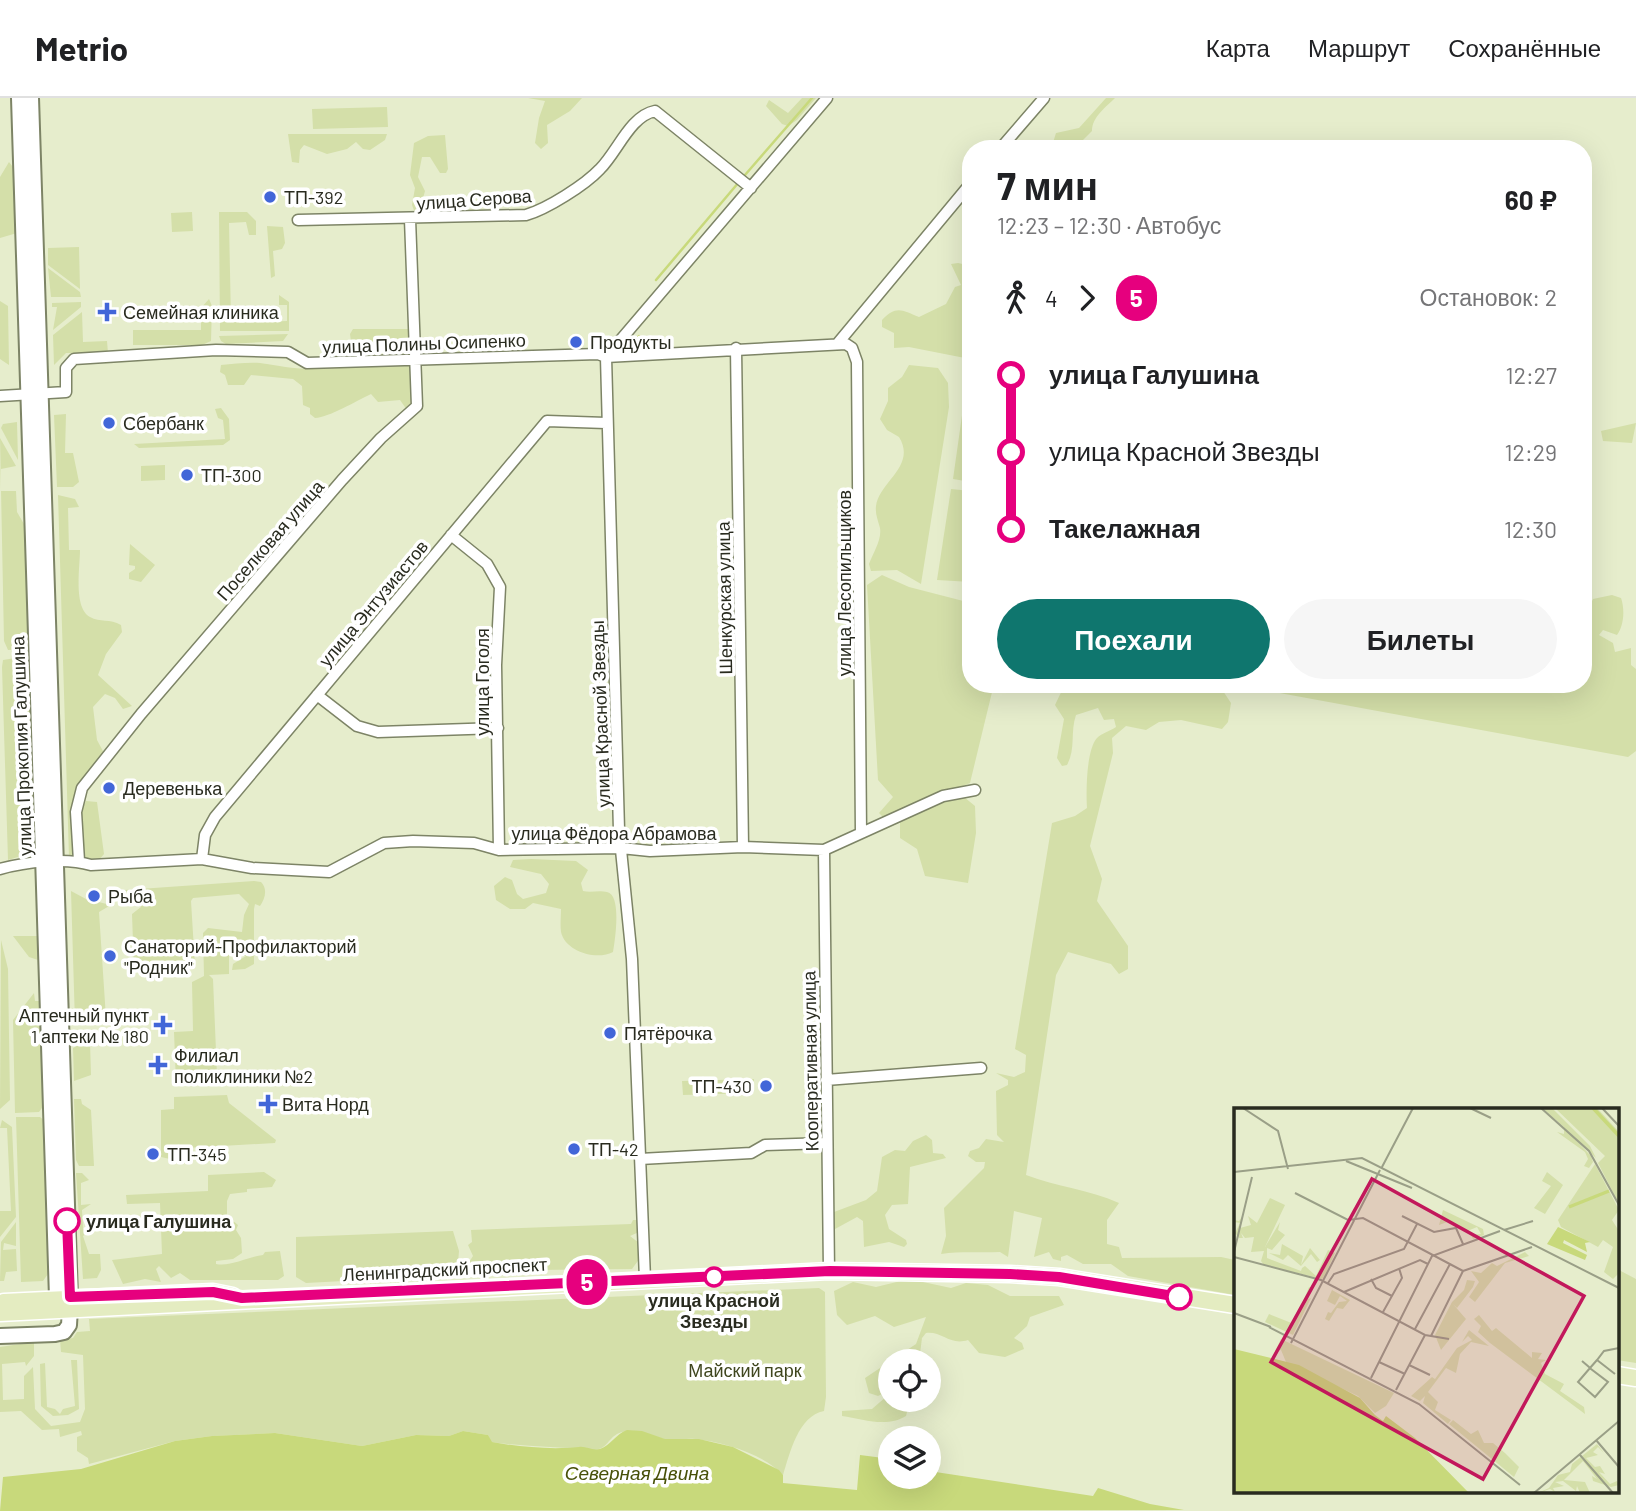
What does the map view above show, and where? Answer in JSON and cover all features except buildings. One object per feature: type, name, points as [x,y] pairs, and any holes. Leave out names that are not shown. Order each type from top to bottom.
[{"type":"main road","name":"улица Прокопия Галушина","points":[[19,98],[35,394]]},
{"type":"main road","name":"улица Прокопия Галушина","points":[[31,98],[35,394],[64,1303]]},
{"type":"main road","name":"Ленинградский проспект","points":[[0,1312],[64,1303],[213,1292],[242,1298],[830,1271],[1059,1277],[1234,1305]]},
{"type":"main road","name":"Ленинградский проспект","points":[[0,1302],[64,1303]]},
{"type":"main road","points":[[0,1336],[55,1334],[69,1325],[64,1303]]},
{"type":"main road","points":[[1618,1375],[1636,1378]]},
{"type":"street","points":[[606,358],[827,98]]},
{"type":"street","points":[[1008,140],[1044,98]]},
{"type":"street","name":"улица Серова","points":[[298,220],[526,215],[540,211],[599,170],[643,113],[655,111],[751,188]]},
{"type":"street","points":[[838,343],[962,194]]},
{"type":"street","name":"Поселковая улица","points":[[79,861],[76,812],[82,788],[141,713],[342,480],[417,406],[410,219]]},
{"type":"street","name":"улица Полины Осипенко","points":[[0,396],[66,392],[66,368],[74,359],[216,350],[288,352],[307,363],[598,354],[606,358],[838,343]]},
{"type":"street","name":"улица Лесопильщиков","points":[[838,343],[852,348],[857,362],[860,833]]},
{"type":"street","name":"Шенкурская улица","points":[[736,348],[743,847]]},
{"type":"street","name":"улица Красной Звезды","points":[[606,358],[621,848],[632,959],[645,1279]]},
{"type":"street","name":"улица Энтузиастов","points":[[202,859],[205,835],[215,817],[547,421],[597,420],[606,423]]},
{"type":"street","name":"улица Гоголя","points":[[451,535],[487,564],[500,587],[496,665],[499,850]]},
{"type":"street","points":[[317,695],[358,726],[378,732],[498,728]]},
{"type":"street","name":"улица Фёдора Абрамова","points":[[0,869],[27,861],[79,861],[91,865],[202,859],[251,868],[329,872],[384,843],[446,840],[474,843],[499,850],[621,848],[650,851],[743,847],[824,850],[943,796],[975,790]]},
{"type":"street","name":"Кооперативная улица","points":[[824,850],[830,1271]]},
{"type":"street","points":[[826,1080],[981,1068]]},
{"type":"street","points":[[640,1158],[751,1153],[765,1145],[827,1143]]},
{"type":"green space","points":[[528,98],[582,98],[570,111],[547,125],[548,143],[541,149],[535,143],[545,101]]},
{"type":"green space","points":[[802,98],[816,98],[797,120],[788,126],[782,124],[766,106],[769,100],[788,113]]},
{"type":"green space","points":[[1106,98],[1115,98],[1097,117],[1092,131],[1083,140],[1054,140],[1056,133],[1079,128]]},
{"type":"green space","points":[[387,107],[388,127],[313,129],[312,109]]},
{"type":"green space","points":[[288,134],[387,134],[385,140],[370,150],[363,149],[356,142],[347,149],[327,154],[304,145],[300,150],[299,163],[292,162]]},
{"type":"green space","points":[[445,135],[448,169],[446,173],[440,173],[430,157],[422,157],[418,177],[425,191],[422,202],[425,207],[420,213],[415,213],[412,205],[415,188],[410,175],[414,143],[428,136]]},
{"type":"green space","points":[[9,162],[16,171],[17,233],[0,238],[0,177]]},
{"type":"green space","points":[[192,212],[193,231],[172,232],[171,213]]},
{"type":"green space","points":[[219,212],[247,212],[256,221],[256,235],[249,235],[246,222],[229,223],[231,320],[239,323],[287,321],[287,305],[279,305],[279,295],[289,302],[289,331],[220,331]]},
{"type":"green space","points":[[267,226],[283,227],[285,243],[282,249],[273,251],[275,276],[271,278]]},
{"type":"green space","points":[[79,247],[80,289],[48,265],[48,248]]},
{"type":"green space","points":[[951,264],[962,264],[962,357],[909,347],[894,348],[894,333],[882,327],[882,320],[895,311],[904,311],[919,317],[946,304],[955,287],[961,285]]},
{"type":"green space","points":[[48,268],[80,292],[81,297],[51,297]]},
{"type":"green space","points":[[209,299],[212,306],[211,341],[202,345],[133,345],[133,330],[201,330],[201,308]]},
{"type":"green space","points":[[0,301],[8,306],[9,365],[0,359]]},
{"type":"green space","points":[[81,302],[81,307],[53,330],[57,307],[52,307],[52,303]]},
{"type":"green space","points":[[82,312],[83,342],[107,341],[108,353],[66,353],[54,365],[53,335]]},
{"type":"green space","points":[[353,329],[409,329],[414,403],[407,410],[400,400],[378,402],[371,394],[335,412],[315,418],[310,414],[310,408],[303,405],[302,386],[293,379],[251,375],[244,385],[228,385],[225,375],[220,372],[221,365],[246,363],[308,369],[330,366],[353,356],[350,334]]},
{"type":"green space","points":[[288,334],[283,341],[226,344],[219,336]]},
{"type":"green space","points":[[909,365],[938,368],[948,383],[949,407],[921,584],[897,570],[871,571],[869,564],[880,537],[876,509],[879,497],[903,457],[899,437],[887,430],[880,419],[888,401],[888,388],[902,377]]},
{"type":"green space","points":[[221,408],[229,419],[230,440],[223,445],[139,448],[134,444],[225,439],[223,420],[218,418],[215,409]]},
{"type":"green space","points":[[66,414],[65,453],[73,453],[79,482],[73,487],[57,487],[54,415]]},
{"type":"green space","points":[[962,415],[962,480],[953,479]]},
{"type":"green space","points":[[17,422],[18,460],[1,428],[3,424]]},
{"type":"green space","points":[[1636,423],[1632,443],[1603,441],[1601,431]]},
{"type":"green space","points":[[0,438],[16,466],[1,469],[1,489]]},
{"type":"green space","points":[[165,465],[165,480],[141,481],[141,466]]},
{"type":"green space","points":[[951,489],[962,490],[962,581],[937,580]]},
{"type":"green space","points":[[1,491],[16,491],[17,512],[24,524],[30,641],[22,649],[8,650],[4,641]]},
{"type":"green space","points":[[58,495],[75,499],[79,507],[68,508],[69,550],[80,550],[81,605],[94,619],[121,625],[122,632],[106,654],[98,675],[132,706],[123,709],[115,698],[105,694],[93,707],[97,740],[104,753],[74,807],[73,855],[69,858]]},
{"type":"green space","points":[[130,544],[155,565],[141,582],[129,579],[129,573],[135,569],[135,566],[129,565]]},
{"type":"green space","points":[[882,575],[909,587],[962,601],[962,693],[992,693],[970,783],[885,819],[879,813],[893,797],[878,780],[867,585]]},
{"type":"green space","points":[[1612,595],[1621,598],[1622,602],[1623,617],[1617,635],[1603,630],[1599,635],[1613,643],[1615,652],[1631,648],[1631,665],[1636,669],[1636,751],[1628,757],[1280,693],[1592,693],[1593,599]]},
{"type":"green space","points":[[22,657],[28,659],[32,668],[36,843],[31,853],[8,860],[2,667],[3,660]]},
{"type":"green space","points":[[1061,693],[1224,693],[1231,703],[1228,722],[1222,729],[1181,720],[1159,722],[1146,730],[1126,726],[1112,738],[1113,753],[1090,846],[1102,879],[1097,901],[1128,946],[1128,969],[1119,974],[1111,964],[1068,952],[1056,975],[1026,1175],[1119,1203],[1107,1220],[1107,1244],[1119,1247],[1122,1258],[1221,1257],[1234,1260],[1234,1295],[1128,1276],[1111,1264],[1083,1264],[1067,1255],[1061,1257],[1061,1261],[1053,1259],[1049,1252],[1034,1257],[1042,1218],[1014,1211],[1008,1257],[1000,1252],[941,1254],[946,1236],[944,1208],[984,1168],[985,1162],[976,1162],[968,1156],[970,1151],[979,1148],[986,1139],[1004,1142],[997,1135],[996,1091],[1008,1085],[1008,1080],[996,1073],[1014,1077],[1025,1072],[1026,1055],[1015,1049],[1052,823],[1075,816],[1087,808],[1088,772],[1093,744],[1099,736],[1116,727],[1114,719],[1104,720],[1098,708],[1076,715],[1070,759],[1067,765],[1062,766],[1057,758],[1064,719],[1055,705]]},
{"type":"green space","points":[[964,797],[975,806],[976,833],[968,883],[925,876],[917,849],[900,838],[900,822],[948,798]]},
{"type":"green space","points":[[86,801],[97,802],[104,854],[98,861],[85,860],[82,855],[81,811]]},
{"type":"green space","points":[[513,860],[576,861],[588,870],[581,883],[583,891],[604,891],[612,895],[616,909],[613,952],[590,955],[568,944],[561,932],[561,909],[533,903],[525,909],[510,909],[496,900],[494,886],[505,877],[512,880],[517,894],[523,899],[546,893],[549,884],[541,874],[510,867]]},
{"type":"green space","points":[[261,882],[265,891],[262,903],[260,906],[255,904],[254,909],[254,964],[245,969],[232,970],[233,964],[246,956],[229,956],[229,974],[209,975],[213,979],[217,1075],[207,1075],[208,1082],[176,1083],[174,1032],[193,1031],[192,982],[204,976],[203,933],[208,928],[242,932],[244,915],[249,904],[239,894],[193,898],[195,966],[134,970],[132,914],[141,907],[143,893],[125,895],[125,890]]},
{"type":"green space","points":[[71,891],[86,899],[111,905],[99,912],[106,1018],[92,1017],[92,1022],[79,1026],[75,1023]]},
{"type":"green space","points":[[13,936],[38,936],[38,960],[29,957]]},
{"type":"green space","points":[[1,940],[8,969],[10,1100],[0,1109]]},
{"type":"green space","points":[[34,993],[35,1001],[39,1001],[42,1010],[45,1104],[39,1112],[15,1113],[13,1020]]},
{"type":"green space","points":[[86,1041],[90,1042],[91,1075],[74,1081],[73,1048]]},
{"type":"green space","points":[[754,1079],[754,1093],[683,1095],[682,1081]]},
{"type":"green space","points":[[227,1095],[229,1103],[276,1140],[275,1143],[186,1148],[172,1151],[170,1159],[161,1157],[161,1110],[174,1109],[174,1097]]},
{"type":"green space","points":[[74,1099],[81,1099],[82,1104],[91,1110],[94,1166],[79,1166],[76,1160]]},
{"type":"green space","points":[[16,1117],[40,1117],[45,1121],[50,1271],[43,1281],[21,1282]]},
{"type":"green space","points":[[2,1120],[12,1127],[16,1217],[0,1237],[0,1211],[11,1211],[7,1128],[0,1128]]},
{"type":"green space","points":[[926,1135],[932,1140],[933,1153],[943,1154],[946,1158],[910,1167],[908,1204],[892,1205],[885,1215],[889,1229],[906,1240],[904,1247],[889,1242],[864,1247],[863,1221],[857,1217],[835,1229],[831,1228],[831,1215],[834,1212],[866,1200],[877,1191],[882,1157],[895,1150],[905,1151],[913,1141]]},
{"type":"green space","points":[[264,1172],[276,1180],[272,1187],[247,1189],[247,1192],[230,1194],[227,1216],[238,1225],[236,1230],[241,1238],[242,1253],[233,1259],[216,1261],[216,1264],[233,1263],[263,1255],[265,1252],[280,1251],[284,1276],[278,1280],[190,1280],[180,1273],[171,1278],[159,1266],[156,1269],[161,1282],[145,1279],[123,1284],[112,1260],[162,1254],[160,1203],[127,1204],[126,1195],[208,1191],[208,1175]]},
{"type":"green space","points":[[76,1173],[82,1173],[89,1180],[81,1183],[81,1205],[91,1204],[82,1210],[83,1229],[91,1230],[83,1236],[89,1254],[100,1254],[101,1270],[97,1278],[83,1279]]},
{"type":"green space","points":[[633,1220],[639,1220],[639,1232],[630,1236],[639,1243],[640,1258],[632,1269],[534,1270],[532,1261],[521,1261],[519,1269],[470,1273],[466,1267],[473,1256],[468,1245],[472,1242],[471,1230],[631,1224]]},
{"type":"green space","points":[[16,1222],[16,1246],[4,1243],[3,1250],[16,1249],[17,1271],[6,1272],[4,1281],[0,1281],[1,1242]]},
{"type":"green space","points":[[453,1231],[459,1251],[457,1275],[306,1283],[296,1277],[296,1237]]},
{"type":"green space","points":[[1618,1270],[1636,1279],[1636,1363],[1618,1360]]},
{"type":"green space","points":[[909,1279],[951,1288],[966,1283],[988,1285],[1010,1296],[1059,1296],[1064,1305],[1030,1317],[1027,1326],[1014,1338],[1022,1343],[1024,1349],[1005,1357],[979,1353],[968,1340],[956,1341],[932,1333],[926,1333],[922,1338],[921,1349],[908,1349],[916,1344],[926,1317],[894,1327],[875,1316],[847,1325],[837,1315],[834,1291],[853,1282],[876,1287]]},
{"type":"green space","name":"Майский парк","points":[[819,1288],[825,1292],[824,1411],[815,1414],[801,1428],[783,1475],[765,1461],[730,1446],[695,1439],[664,1439],[629,1431],[617,1434],[596,1450],[491,1442],[488,1435],[463,1431],[449,1436],[416,1435],[362,1446],[275,1433],[212,1436],[175,1441],[89,1464],[88,1458],[77,1451],[77,1437],[82,1435],[81,1431],[60,1437],[59,1429],[42,1430],[21,1411],[0,1412],[0,1347],[34,1342],[34,1356],[26,1366],[25,1362],[2,1364],[3,1400],[24,1399],[24,1376],[33,1367],[35,1409],[51,1426],[80,1422],[85,1409],[83,1355],[61,1352],[60,1340],[73,1338],[77,1332],[90,1331],[89,1319]]},
{"type":"green space","points":[[71,1360],[77,1360],[79,1409],[68,1415],[53,1416],[41,1406],[40,1364],[45,1363],[47,1407],[60,1414],[63,1409],[75,1406]]},
{"type":"green space","points":[[878,1369],[878,1396],[869,1393],[865,1378]]},
{"type":"green space","points":[[878,1404],[878,1412],[907,1412],[906,1416],[899,1420],[883,1422],[842,1416],[842,1411],[872,1409]]},
{"type":"water","name":"Северная Двина","points":[[627,1430],[642,1431],[665,1439],[699,1439],[733,1447],[779,1470],[783,1475],[783,1483],[857,1490],[860,1455],[878,1457],[878,1489],[941,1489],[941,1473],[1093,1496],[1098,1488],[1150,1504],[1184,1510],[0,1511],[3,1477],[81,1469],[175,1441],[212,1436],[275,1433],[362,1446],[416,1435],[449,1436],[463,1431],[488,1435],[492,1442],[513,1445],[597,1449],[604,1447]]},
{"type":"waterway","points":[[745,175],[812,98]]},
{"type":"waterway","points":[[656,280],[739,182]]},
{"type":"waterway","points":[[628,350],[639,336]]},
{"type":"bus line","name":"5","points":[[67,1221],[70,1297],[213,1292],[242,1298],[830,1271],[1059,1277],[1179,1297]]},
{"type":"place","name":"ТП-392","points":[[270,197]]},
{"type":"place","name":"Семейная клиника","points":[[107,312]]},
{"type":"place","name":"Продукты","points":[[576,342]]},
{"type":"place","name":"Сбербанк","points":[[109,423]]},
{"type":"place","name":"ТП-300","points":[[187,475]]},
{"type":"place","name":"Деревенька","points":[[109,788]]},
{"type":"place","name":"Рыба","points":[[94,896]]},
{"type":"place","name":"Санаторий-Профилакторий \"Родник\"","points":[[110,956]]},
{"type":"place","name":"Аптечный пункт 1 аптеки № 180","points":[[163,1025]]},
{"type":"place","name":"Пятёрочка","points":[[610,1033]]},
{"type":"place","name":"Филиал поликлиники №2","points":[[158,1065]]},
{"type":"place","name":"ТП-430","points":[[766,1086]]},
{"type":"place","name":"Вита Норд","points":[[268,1104]]},
{"type":"place","name":"ТП-42","points":[[574,1149]]},
{"type":"place","name":"ТП-345","points":[[153,1154]]},
{"type":"place","name":"улица Галушина","points":[[67,1221]]},
{"type":"place","name":"улица Красной Звезды","points":[[714,1277]]}]
